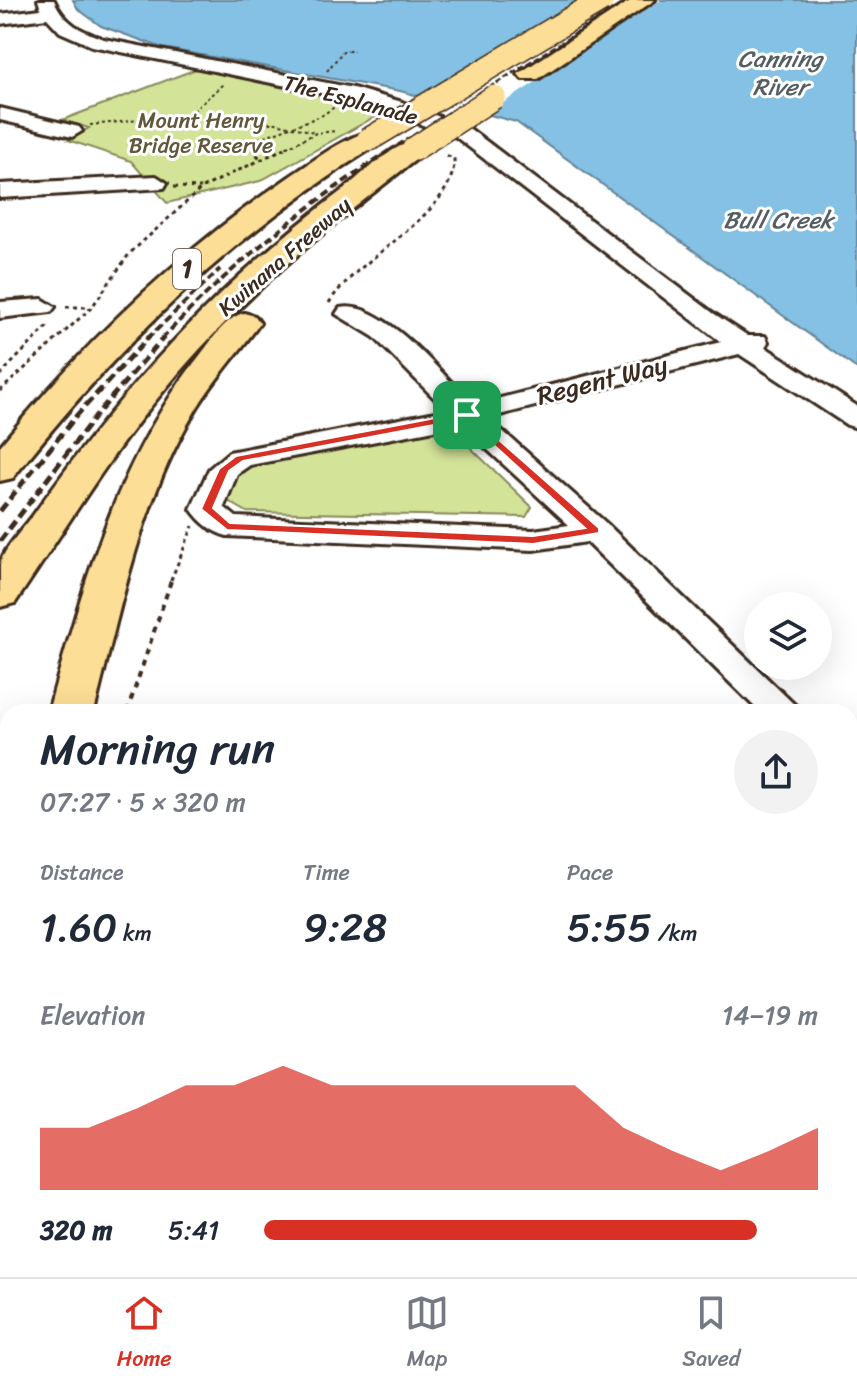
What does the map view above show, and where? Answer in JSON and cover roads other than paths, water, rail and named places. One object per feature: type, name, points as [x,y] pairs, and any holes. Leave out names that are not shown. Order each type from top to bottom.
[{"type":"highway","name":"Kwinana Freeway","points":[[0,470],[76,375],[168,285],[228,235],[355,138],[602,0]]},
{"type":"highway","name":"Kwinana Freeway","points":[[0,594],[66,497],[153,381],[263,267],[414,149],[645,0]]},
{"type":"highway","points":[[0,428],[188,255],[249,209],[355,138]]},
{"type":"highway","points":[[73,704],[124,526],[147,468],[176,413],[206,369],[336,209]]},
{"type":"street","points":[[0,19],[48,7]]},
{"type":"street","name":"The Esplanade","points":[[48,7],[67,32],[107,45],[238,72],[329,82],[463,133],[671,292],[857,419]]},
{"type":"street","points":[[307,102],[329,82]]},
{"type":"street","points":[[0,114],[72,131]]},
{"type":"street","points":[[0,191],[156,183]]},
{"type":"street","points":[[0,310],[54,313]]},
{"type":"street","points":[[349,314],[383,331],[467,415],[595,531],[775,704]]},
{"type":"street","name":"Regent Way","points":[[595,531],[533,540],[227,526],[207,509],[224,469],[240,458],[467,415],[749,343]]},
{"type":"water","name":"Canning River","points":[[73,0],[857,0],[857,369],[516,122],[400,91],[163,48],[101,26],[78,9]]},
{"type":"railway","points":[[391,149],[629,0]]},
{"type":"railway","points":[[162,339],[215,286],[272,236],[391,149]]},
{"type":"railway","points":[[148,338],[220,269]]},
{"type":"railway","points":[[0,541],[97,414],[164,337]]},
{"type":"railway","points":[[0,511],[77,415],[148,338]]},
{"type":"park label","name":"Mount Henry Bridge Reserve","points":[[201,132]]},
{"type":"water label","name":"Bull Creek","points":[[778,220]]}]
